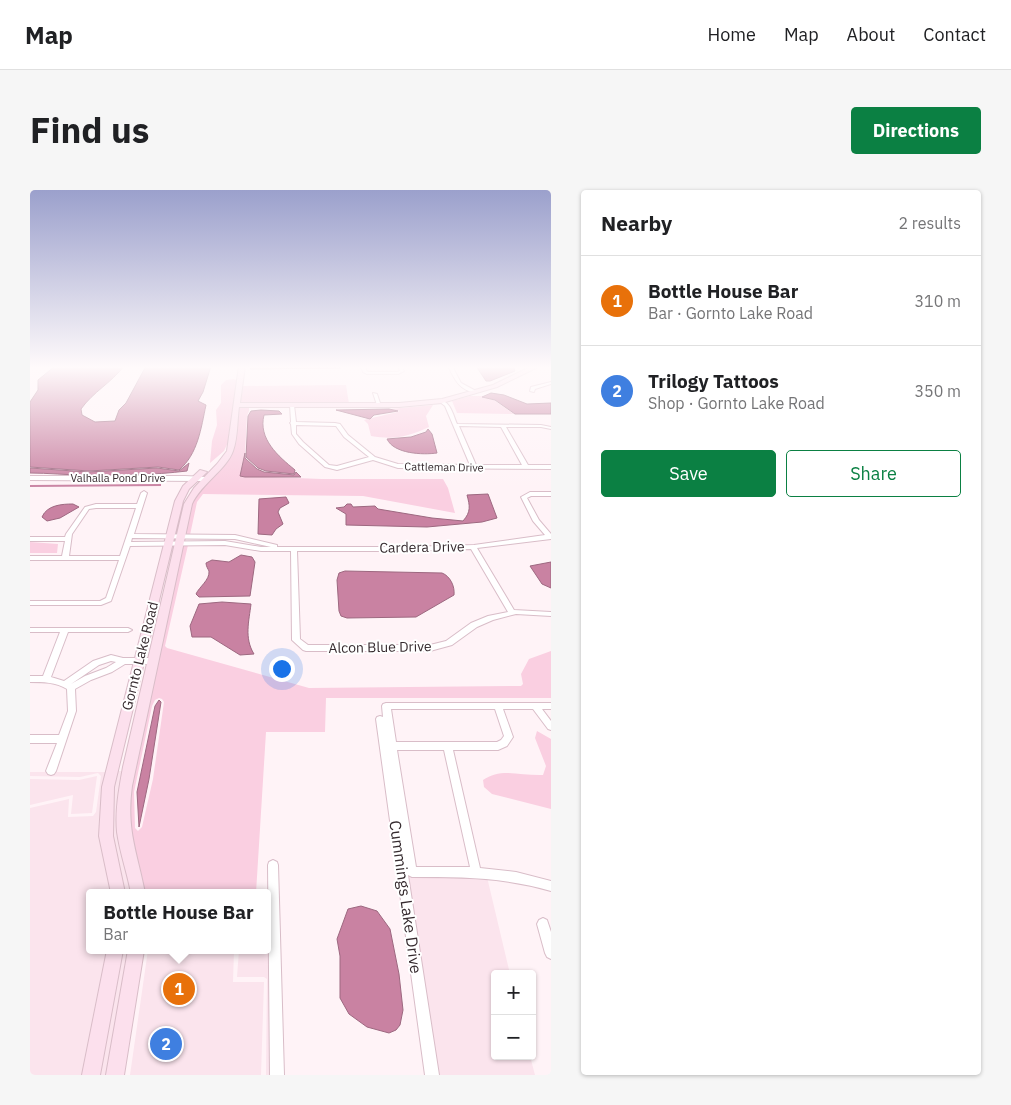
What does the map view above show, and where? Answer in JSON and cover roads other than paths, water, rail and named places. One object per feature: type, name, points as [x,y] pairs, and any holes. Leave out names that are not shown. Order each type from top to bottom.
[{"type":"street","name":"Gornto Lake Road","points":[[117,889],[106,836],[107,797],[139,661],[175,540],[189,500],[201,479],[227,456],[231,446],[236,407]]},
{"type":"street","points":[[292,407],[294,434],[301,443],[327,466],[337,468],[373,458]]},
{"type":"street","points":[[448,407],[474,467]]},
{"type":"street","name":"Cattleman Drive","points":[[292,423],[338,425],[346,436],[373,458],[383,463],[411,468],[551,467]]},
{"type":"street","points":[[456,426],[541,426],[551,428]]},
{"type":"street","points":[[504,426],[526,467]]},
{"type":"street","name":"Valhalla Pond Drive","points":[[30,478],[201,479]]},
{"type":"street","points":[[30,603],[106,602],[109,599],[144,494]]},
{"type":"street","name":"Cardera Drive","points":[[550,537],[536,521],[524,497],[530,494],[551,494]]},
{"type":"street","points":[[65,558],[67,539],[72,528],[88,508],[96,506],[140,506]]},
{"type":"street","name":"Cardera Drive","points":[[129,540],[175,540],[294,549],[404,549],[473,547],[550,537]]},
{"type":"street","points":[[30,539],[67,539]]},
{"type":"street","name":"Gornto Lake Road","points":[[137,889],[126,844],[122,809],[175,540]]},
{"type":"street","points":[[473,547],[512,613]]},
{"type":"street","name":"Alcon Blue Drive","points":[[294,549],[296,640],[306,648],[430,648],[457,639],[481,621],[512,613],[551,614]]},
{"type":"street","points":[[30,558],[123,558]]},
{"type":"street","points":[[30,630],[128,630]]},
{"type":"street","points":[[46,679],[66,630]]},
{"type":"street","points":[[30,679],[46,679],[68,686],[109,670],[123,660],[152,661]]},
{"type":"street","points":[[51,771],[72,711],[68,686]]},
{"type":"street","points":[[551,706],[386,706],[412,872],[476,872],[526,878],[551,886]]},
{"type":"street","points":[[392,746],[498,746],[509,737],[498,706]]},
{"type":"street","points":[[535,706],[551,727]]},
{"type":"street","name":"Cummings Lake Drive","points":[[380,719],[432,1075]]},
{"type":"street","points":[[30,739],[62,739]]},
{"type":"street","points":[[448,746],[476,872]]},
{"type":"street","points":[[273,865],[277,1075]]},
{"type":"street","points":[[543,924],[551,953]]},
{"type":"street","points":[[91,1075],[114,954]]},
{"type":"street","points":[[116,1075],[135,954]]},
{"type":"waterway","points":[[30,486],[159,485]]},
{"type":"place","name":"Bottle House Bar","points":[[179,989]]},
{"type":"place","name":"Trilogy Tattoos","points":[[166,1044]]}]
